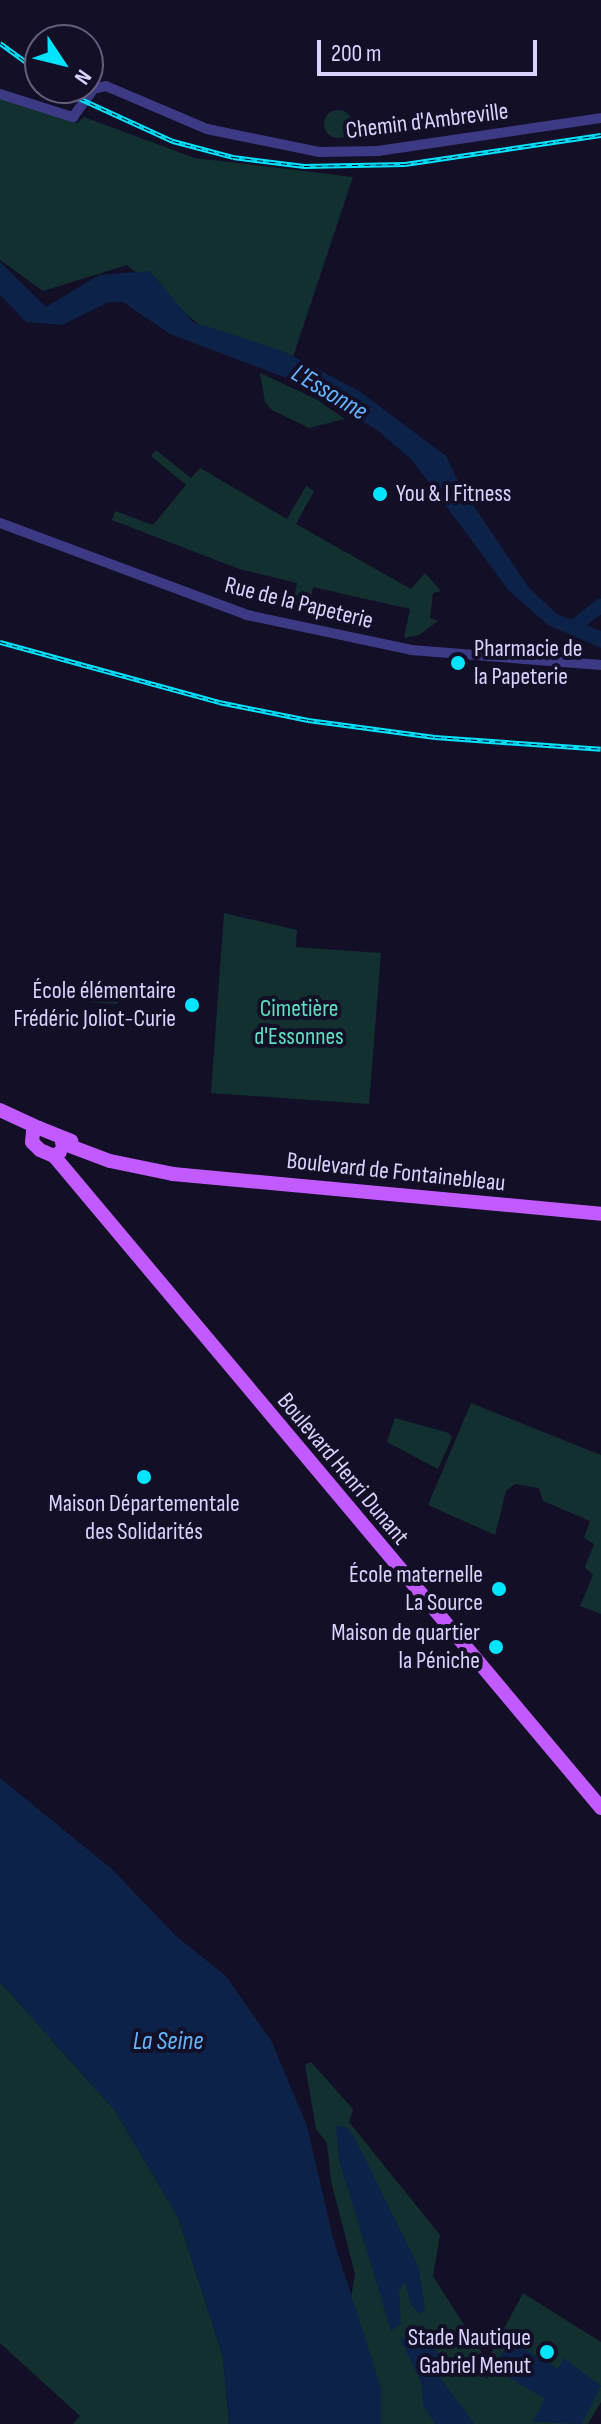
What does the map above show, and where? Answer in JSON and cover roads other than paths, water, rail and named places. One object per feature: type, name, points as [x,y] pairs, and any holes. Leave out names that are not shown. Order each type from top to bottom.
[{"type":"main road","points":[[0,1112],[35,1132]]},
{"type":"main road","name":"Boulevard de Fontainebleau","points":[[35,1132],[186,1174],[601,1214]]},
{"type":"main road","name":"Boulevard Henri Dunant","points":[[35,1132],[34,1145],[54,1156],[601,1808]]},
{"type":"main road","points":[[54,1156],[60,1140]]},
{"type":"street","name":"Chemin d'Ambreville","points":[[0,94],[73,117],[93,89],[106,86],[207,129],[319,152],[378,151],[601,118]]},
{"type":"street","name":"Rue de la Papeterie","points":[[0,523],[256,617],[411,650],[601,665]]},
{"type":"water","name":"L'Essonne","points":[[0,262],[46,307],[99,275],[150,271],[193,322],[283,351],[359,391],[446,456],[461,487],[529,588],[557,614],[601,631],[601,648],[548,625],[509,591],[412,460],[377,430],[292,380],[170,334],[123,302],[109,302],[62,325],[26,322],[0,295]]},
{"type":"water","name":"La Seine","points":[[0,1778],[113,1870],[176,1936],[226,1976],[272,2042],[307,2126],[333,2238],[381,2388],[381,2424],[229,2424],[223,2357],[178,2217],[115,2111],[0,1982]]},
{"type":"water","points":[[336,2126],[346,2127],[354,2136],[419,2268],[425,2310],[420,2314],[411,2305],[405,2282],[399,2290],[401,2324],[391,2331],[339,2160]]},
{"type":"water","points":[[417,2333],[427,2337],[438,2354],[440,2378],[475,2424],[435,2424],[423,2405],[421,2382],[400,2339]]},
{"type":"water","points":[[510,2340],[558,2369],[564,2358],[601,2386],[582,2424],[532,2422],[545,2399],[493,2368]]},
{"type":"waterway","points":[[572,628],[601,605]]},
{"type":"railway","points":[[0,43],[24,60]]},
{"type":"railway","points":[[92,104],[173,141],[233,157],[304,166],[405,164],[601,135]]},
{"type":"railway","points":[[0,642],[219,702],[308,720],[435,737],[601,749]]},
{"type":"place","name":"You & I Fitness","points":[[380,494]]},
{"type":"place","name":"Pharmacie de la Papeterie","points":[[458,663]]},
{"type":"place","name":"École élémentaire Frédéric Joliot-Curie","points":[[192,1005]]},
{"type":"place","name":"Maison Départementale des Solidarités","points":[[144,1477]]},
{"type":"place","name":"École maternelle La Source","points":[[499,1589]]},
{"type":"place","name":"Maison de quartier la Péniche","points":[[496,1647]]},
{"type":"place","name":"Stade Nautique Gabriel Menut","points":[[547,2352]]},
{"type":"park label","name":"Cimetière d'Essonnes","points":[[299,1023]]}]
